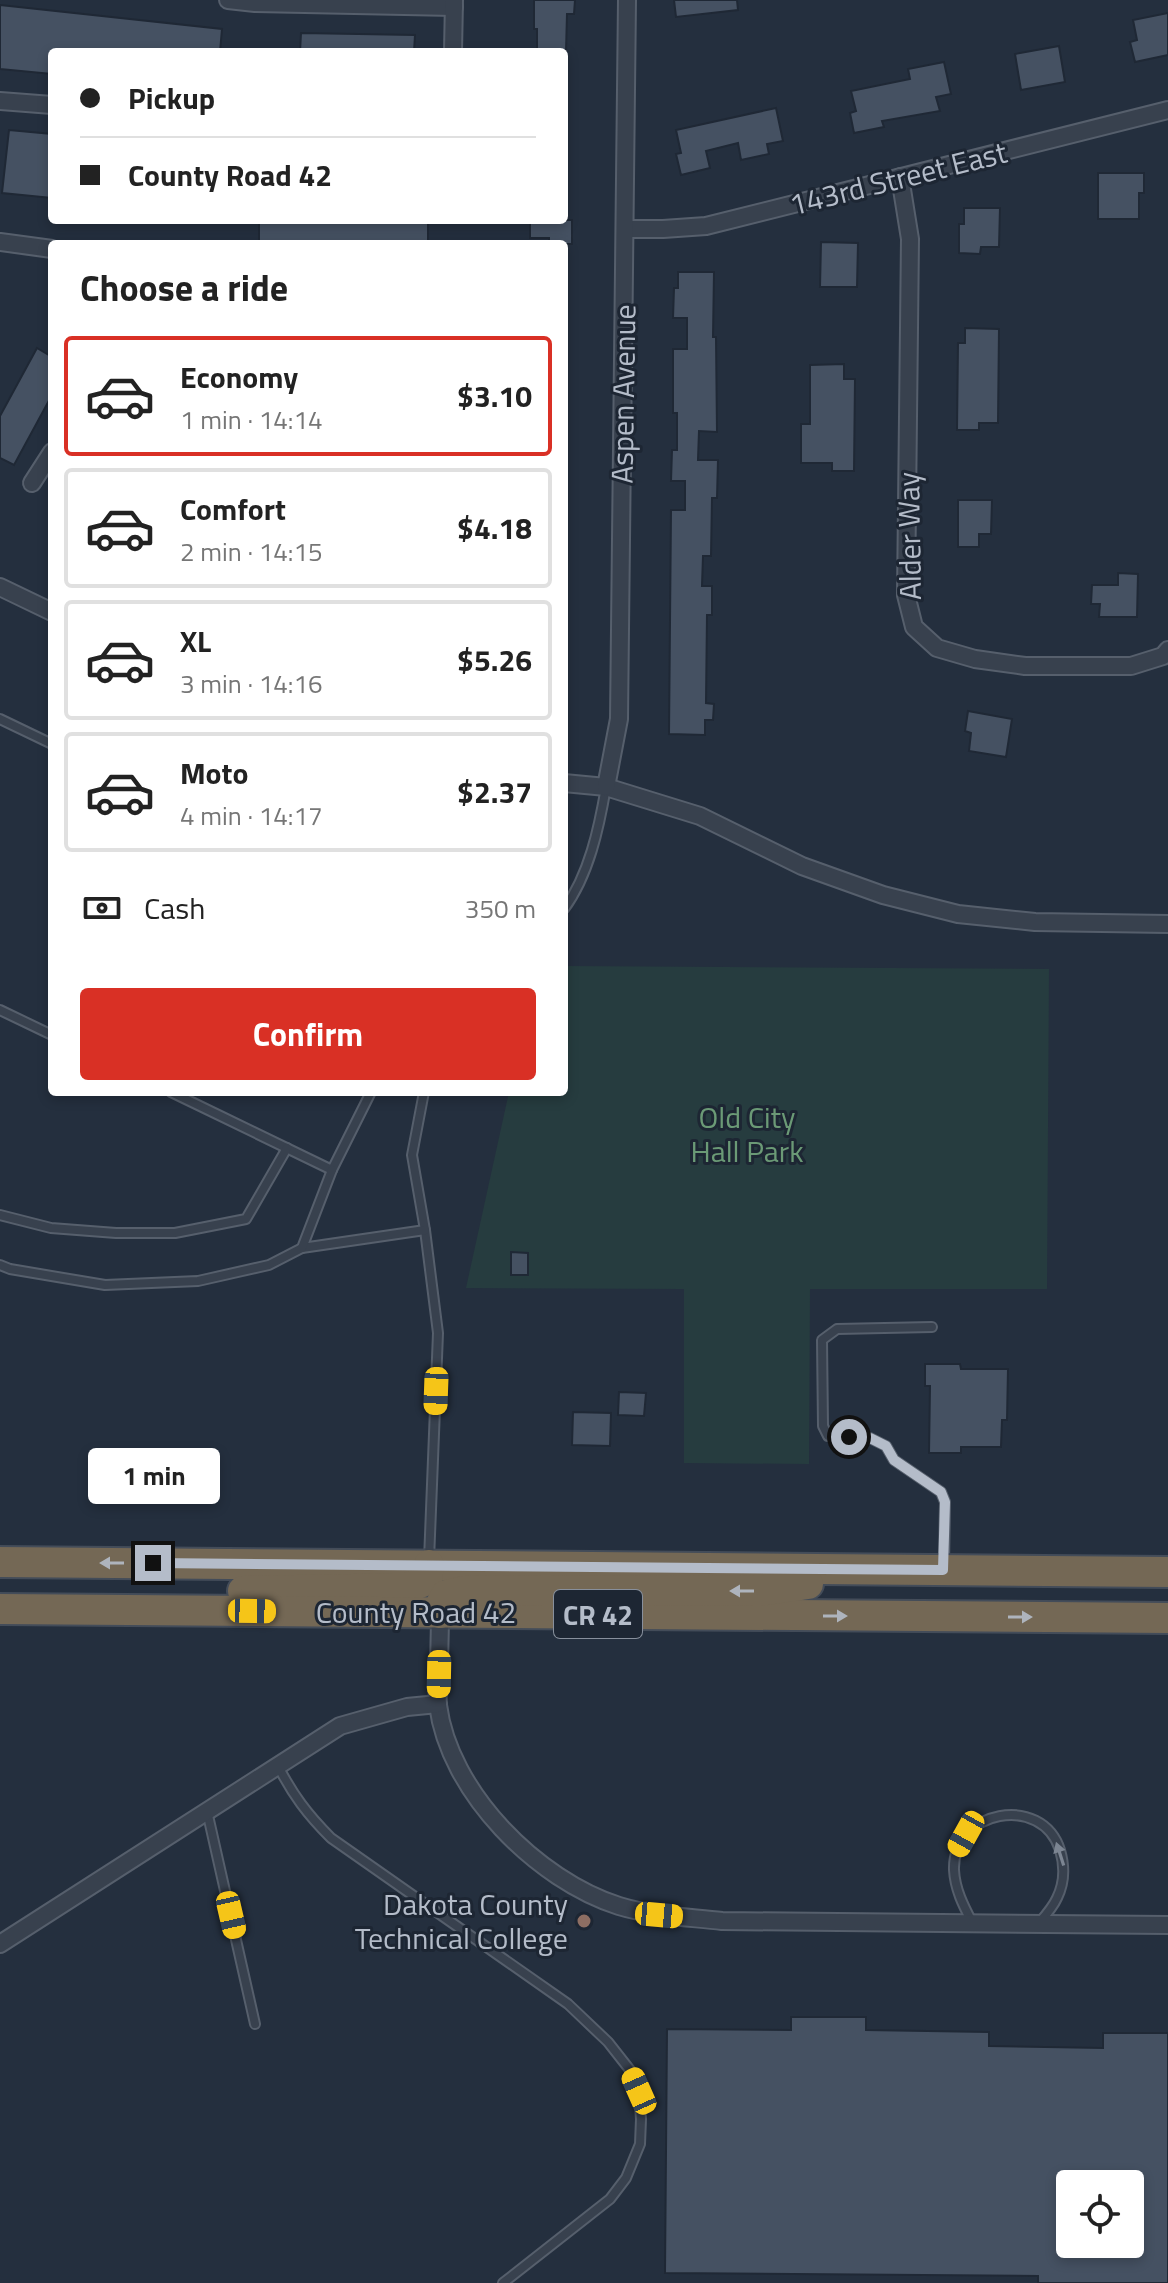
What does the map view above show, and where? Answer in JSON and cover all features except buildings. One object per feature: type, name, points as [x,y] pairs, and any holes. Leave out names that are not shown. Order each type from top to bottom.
[{"type":"highway","name":"County Road 42","points":[[0,1562],[1168,1572]]},
{"type":"highway","points":[[11,1609],[83,1594],[132,1591],[366,1591],[407,1588],[427,1580],[429,1565]]},
{"type":"highway","points":[[440,1613],[446,1595],[463,1591],[761,1591],[874,1570]]},
{"type":"highway","name":"County Road 42","points":[[11,1609],[1168,1618]]},
{"type":"street","points":[[228,0],[255,3],[454,3],[453,48]]},
{"type":"street","name":"Aspen Avenue","points":[[606,787],[619,719],[627,0]]},
{"type":"street","points":[[0,101],[48,105]]},
{"type":"street","name":"143rd Street East","points":[[625,229],[706,226],[1168,110]]},
{"type":"street","name":"Alder Way","points":[[900,177],[910,239],[906,595],[914,627],[937,648],[975,659],[1025,666],[1131,666],[1163,656],[1168,650]]},
{"type":"street","points":[[0,242],[48,248]]},
{"type":"street","points":[[32,483],[48,458]]},
{"type":"street","points":[[0,587],[48,610]]},
{"type":"street","points":[[568,783],[606,787],[700,816],[802,866],[883,895],[958,914],[1035,922],[1168,924]]},
{"type":"street","points":[[440,1613],[438,1704],[448,1745],[481,1804],[542,1865],[575,1887],[617,1905],[651,1914],[722,1921],[1168,1925]]},
{"type":"street","points":[[0,1944],[340,1726],[407,1707],[438,1704]]},
{"type":"lane","points":[[0,719],[48,742]]},
{"type":"lane","points":[[568,904],[575,895],[599,828],[606,787]]},
{"type":"lane","points":[[0,1010],[48,1033]]},
{"type":"lane","points":[[186,1096],[332,1170]]},
{"type":"lane","points":[[302,1248],[332,1170],[369,1096]]},
{"type":"lane","points":[[423,1096],[412,1155],[438,1333],[429,1565]]},
{"type":"lane","points":[[0,1215],[51,1228],[116,1233],[175,1233],[246,1219],[287,1148]]},
{"type":"lane","points":[[0,1265],[105,1285],[198,1281],[269,1265],[302,1248],[425,1230]]},
{"type":"lane","points":[[932,1327],[837,1329],[822,1340],[823,1426],[828,1436],[870,1438],[886,1446],[894,1460],[941,1492],[945,1502],[943,1570]]},
{"type":"lane","points":[[277,1765],[295,1798],[331,1838],[568,2004],[608,2042],[630,2070],[639,2091],[641,2119],[640,2144],[626,2178],[610,2199],[503,2283]]},
{"type":"lane","points":[[207,1810],[255,2024]]},
{"type":"lane","points":[[973,1923],[956,1886],[954,1867],[957,1850],[966,1834],[979,1823],[1008,1814],[1038,1822],[1051,1833],[1062,1857],[1065,1870],[1062,1885],[1057,1899],[1039,1924]]},
{"type":"green space","name":"Old City Hall Park","points":[[568,966],[1049,969],[1047,1289],[810,1289],[809,1464],[684,1463],[684,1289],[466,1288],[508,1096],[568,1096]]},
{"type":"place","name":"Dakota County Technical College","points":[[584,1921]]},
{"type":"route","points":[[153,1563],[943,1570],[945,1502],[941,1492],[894,1460],[886,1446],[870,1438],[849,1437]]}]
